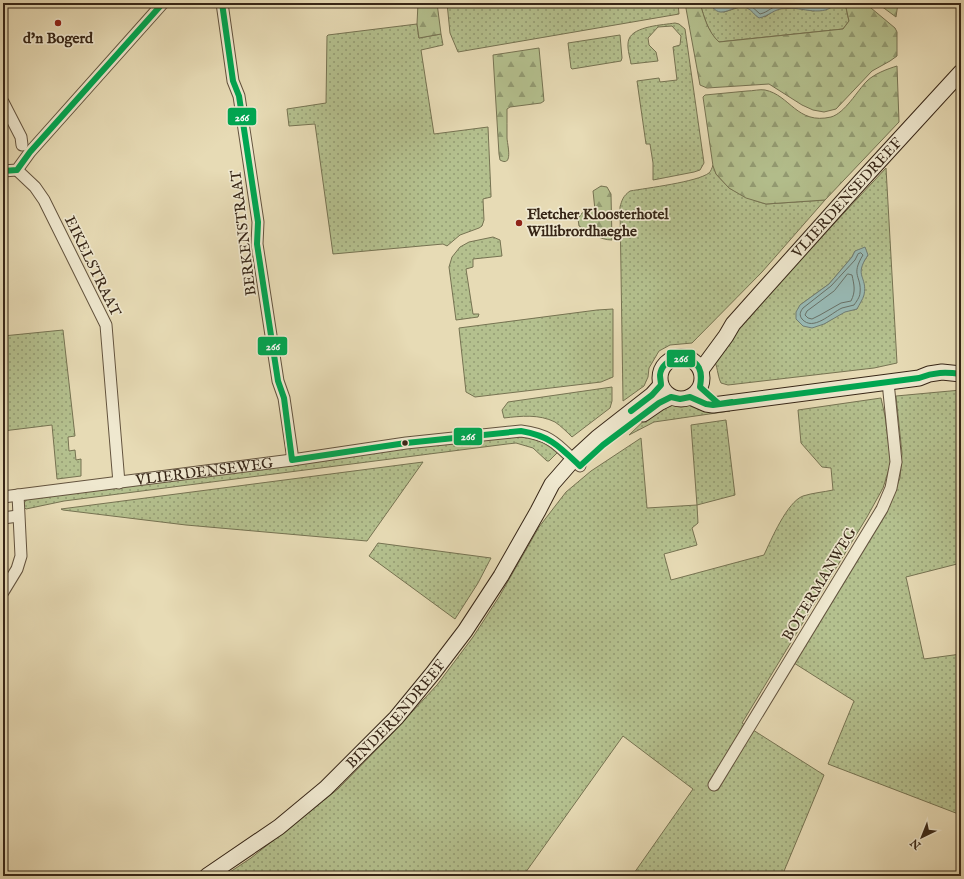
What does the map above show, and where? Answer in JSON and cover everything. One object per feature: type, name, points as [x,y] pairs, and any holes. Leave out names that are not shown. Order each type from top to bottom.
[{"type":"main road","name":"VLIERDENSEDREEF","points":[[696,365],[726,336],[733,324],[961,72]]},
{"type":"main road","points":[[681,357],[696,365],[702,381],[695,392],[680,399],[671,397],[665,392],[661,385],[660,375],[664,366],[672,360],[681,357]]},
{"type":"main road","points":[[695,392],[720,404],[919,378],[931,380],[959,374]]},
{"type":"main road","points":[[577,463],[597,438],[652,395],[661,385]]},
{"type":"main road","points":[[577,463],[604,445],[659,403],[671,397]]},
{"type":"main road","name":"BINDERENDREEF","points":[[207,876],[278,827],[326,788],[396,718],[465,631],[501,576],[552,484],[577,463]]},
{"type":"street","points":[[3,171],[17,170],[26,148],[163,3]]},
{"type":"street","name":"BERKENSTRAAT","points":[[222,3],[233,81],[240,96],[258,222],[257,244],[278,381],[284,398],[292,460]]},
{"type":"street","points":[[3,102],[26,148]]},
{"type":"street","points":[[3,118],[15,142],[26,148]]},
{"type":"street","name":"EIKELSTRAAT","points":[[17,170],[35,187],[44,200],[106,325],[119,483]]},
{"type":"street","name":"BOTERMANWEG","points":[[714,785],[882,509],[891,488],[896,462],[888,382]]},
{"type":"street","name":"VLIERDENSEWEG","points":[[3,497],[292,460],[406,443],[521,431],[535,433],[548,438],[577,463]]},
{"type":"street","points":[[3,592],[17,569],[21,556],[18,495]]},
{"type":"street","points":[[3,518],[18,516]]},
{"type":"green space","points":[[418,3],[437,3],[441,34],[419,38],[417,24]]},
{"type":"green space","points":[[447,3],[678,3],[679,14],[458,52],[450,33]]},
{"type":"green space","points":[[685,3],[700,3],[709,29],[719,42],[843,29],[849,21],[845,3],[865,3],[895,28],[897,32],[897,56],[872,71],[836,109],[824,112],[813,110],[802,105],[769,84],[707,88],[700,85]]},
{"type":"green space","points":[[700,3],[710,3],[713,8],[724,12],[740,7],[747,7],[765,17],[776,9],[799,8],[813,11],[834,6],[836,3],[845,3],[849,21],[843,29],[718,42],[709,29]]},
{"type":"green space","points":[[877,3],[898,3],[896,17]]},
{"type":"green space","points":[[675,23],[679,24],[685,29],[704,163],[700,170],[694,172],[653,180],[653,163],[650,144],[646,144],[637,81],[659,78],[660,82],[677,80],[673,47],[680,45],[681,36],[672,26],[658,27],[648,38],[649,45],[656,52],[658,61],[631,64],[628,42],[632,35],[637,31]]},
{"type":"green space","points":[[417,24],[419,38],[441,34],[443,45],[421,50],[434,134],[488,127],[491,197],[483,199],[484,220],[482,226],[460,235],[447,246],[443,244],[333,254],[315,124],[289,126],[287,109],[326,103],[328,35]]},
{"type":"green space","points":[[620,35],[621,61],[571,68],[568,43]]},
{"type":"green space","points":[[539,48],[544,101],[541,103],[510,107],[507,109],[507,138],[509,154],[507,161],[504,162],[500,160],[499,154],[493,55]]},
{"type":"green space","points":[[897,66],[899,122],[825,200],[766,204],[746,198],[729,188],[716,174],[713,166],[703,97],[705,95],[765,90],[781,97],[802,113],[810,117],[831,117],[836,115],[846,106],[870,78]]},
{"type":"green space","points":[[713,165],[716,174],[729,188],[756,201],[766,204],[825,200],[762,272],[692,343],[670,345],[659,351],[649,368],[648,377],[644,386],[623,401],[620,207],[622,200],[630,191],[683,182],[703,176],[709,173]]},
{"type":"green space","points":[[886,168],[897,363],[874,368],[728,385],[721,383],[713,358],[791,270]],"holes":[[[855,251],[868,255],[862,264],[860,273],[864,287],[857,309],[845,311],[824,324],[800,305],[829,284],[852,257]]]},
{"type":"green space","points":[[601,186],[607,187],[611,194],[612,240],[599,237],[579,226],[578,219],[582,213],[595,210],[593,191]]},
{"type":"green space","points":[[493,237],[500,240],[502,256],[473,259],[473,267],[466,269],[473,314],[479,314],[478,317],[456,320],[449,267],[452,257],[460,247],[469,242]]},
{"type":"green space","points":[[613,309],[613,377],[601,382],[475,397],[466,392],[459,328]]},
{"type":"green space","points":[[63,330],[75,436],[68,437],[69,451],[75,450],[76,460],[81,459],[81,476],[57,479],[52,425],[3,431],[3,336]]},
{"type":"green space","points":[[612,387],[612,401],[610,408],[572,437],[564,429],[549,419],[530,416],[504,418],[502,410],[508,402]]},
{"type":"green space","points":[[961,390],[961,563],[906,577],[924,659],[961,654],[961,815],[828,764],[854,701],[794,663],[893,495],[900,478],[902,453],[896,396]]},
{"type":"green space","points":[[881,398],[885,416],[891,463],[883,488],[867,517],[742,723],[824,775],[782,876],[632,876],[693,789],[623,736],[523,876],[224,876],[251,858],[338,789],[437,685],[473,637],[499,597],[539,527],[566,492],[591,471],[641,438],[647,508],[697,505],[698,523],[692,528],[697,545],[664,554],[671,580],[764,555],[785,513],[797,500],[803,496],[833,490],[831,468],[822,467],[801,443],[798,410]]},
{"type":"green space","points":[[674,402],[681,404],[691,402],[716,411],[730,411],[654,422],[629,435],[652,413]]},
{"type":"green space","points":[[726,420],[735,495],[697,505],[691,425]]},
{"type":"green space","points":[[518,437],[540,440],[558,452],[549,461],[547,461],[533,448],[516,443],[64,501],[26,509],[23,506],[29,497],[417,445]]},
{"type":"green space","points":[[423,462],[367,541],[186,525],[61,509]]},
{"type":"green space","points":[[378,543],[491,558],[478,583],[455,619],[369,556]]},
{"type":"water","points":[[710,3],[836,3],[825,10],[819,11],[785,8],[759,18],[747,8],[737,7],[728,11],[719,12],[714,9]]},
{"type":"water","points":[[865,247],[868,255],[861,272],[865,289],[862,300],[857,309],[845,312],[824,324],[812,328],[803,326],[796,319],[796,312],[800,305],[829,284],[852,257],[855,251]]},
{"type":"transit line","name":"266","points":[[3,171],[17,170],[30,152],[163,3]]},
{"type":"transit line","name":"266","points":[[222,3],[233,81],[239,96],[258,222],[257,244],[278,381],[284,398],[292,460]]},
{"type":"transit line","name":"266","points":[[631,411],[652,395],[661,385],[660,375],[662,369],[671,360],[677,358],[689,359],[695,363],[701,373],[700,387],[719,404],[732,402]]},
{"type":"transit line","name":"266","points":[[292,460],[406,443],[521,431],[540,436],[554,443],[580,466],[603,445],[659,403],[671,397],[680,399],[690,397],[706,404],[713,405],[919,378],[935,374],[961,374]]},
{"type":"place","name":"d'n Bogerd","points":[[58,23]]},
{"type":"place","name":"Fletcher Kloosterhotel Willibrordhaeghe","points":[[519,223]]}]
